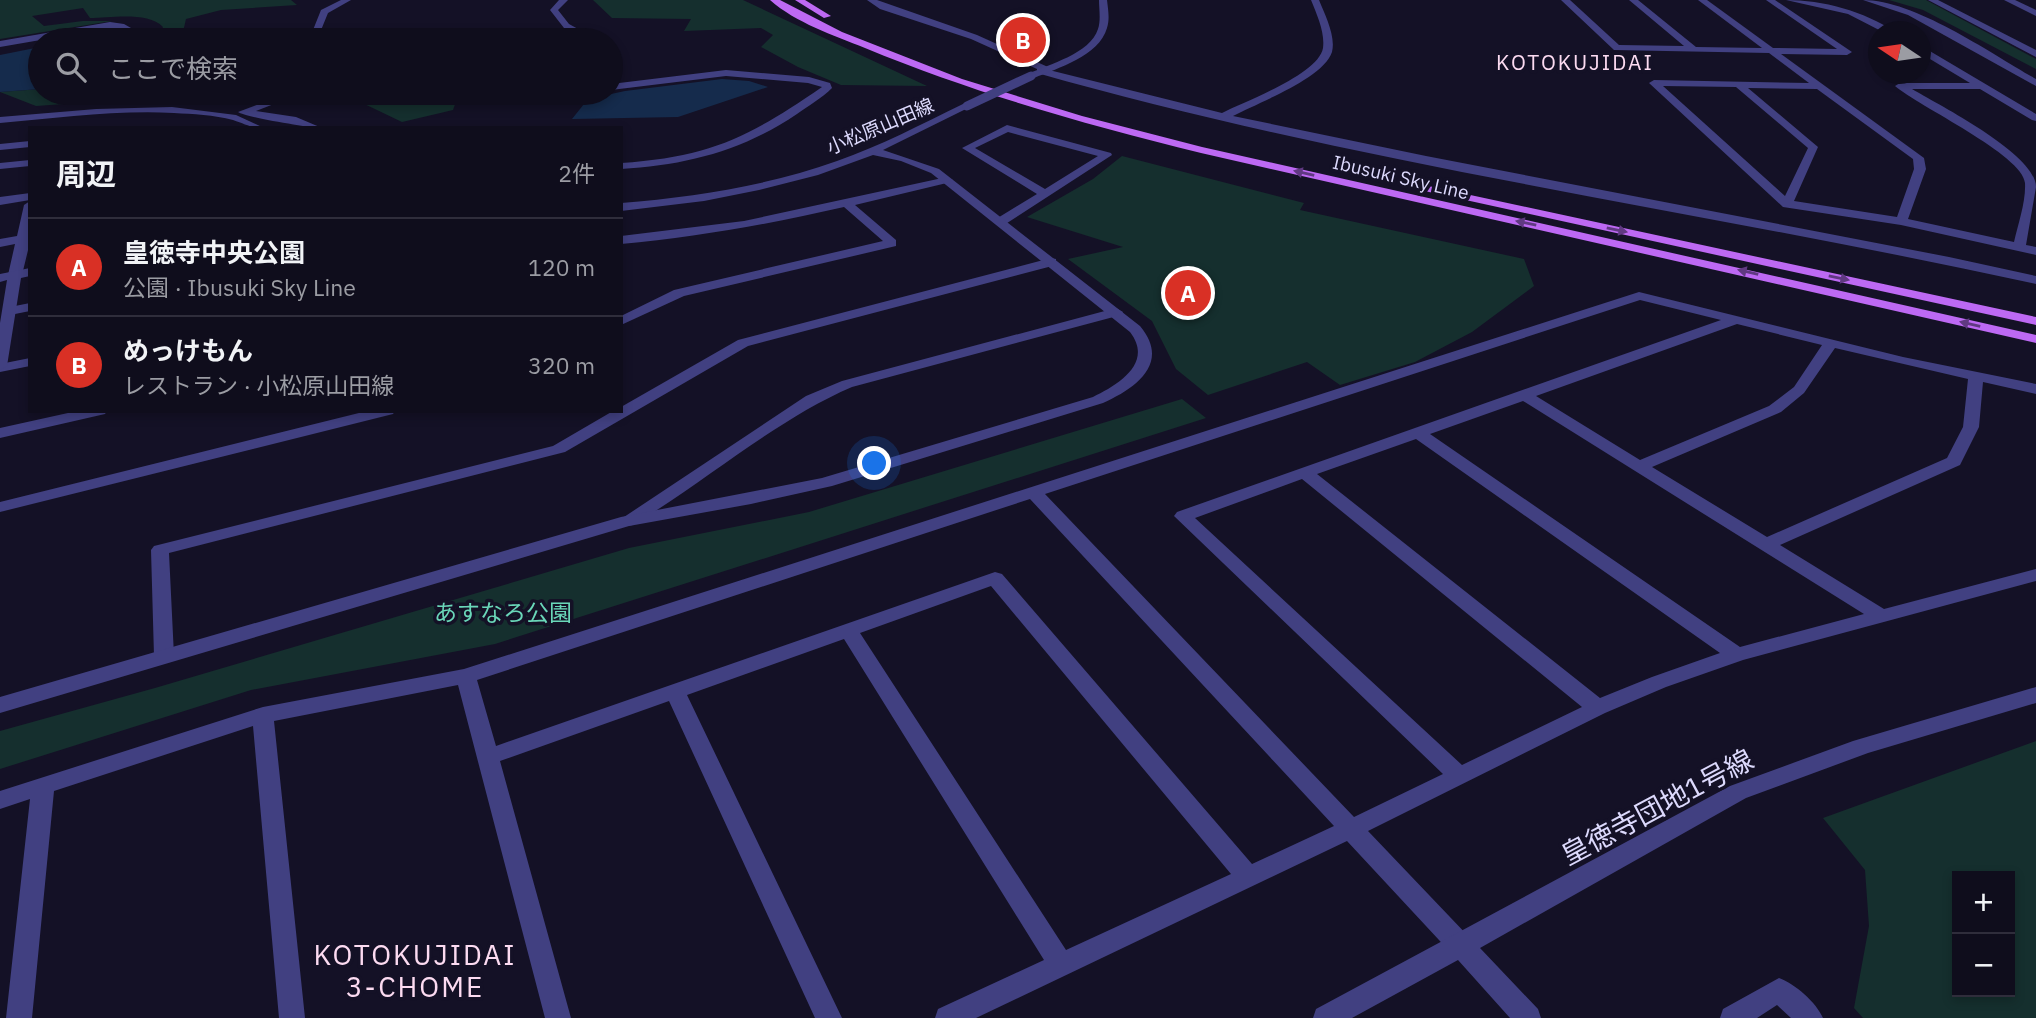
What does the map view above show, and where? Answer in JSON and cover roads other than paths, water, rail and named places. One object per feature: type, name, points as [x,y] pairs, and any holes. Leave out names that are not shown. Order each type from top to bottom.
[{"type":"main road","name":"Ibusuki Sky Line","points":[[774,0],[838,34],[909,63],[955,80],[1099,124],[1201,150],[2036,339]]},
{"type":"main road","name":"Ibusuki Sky Line","points":[[799,0],[895,48],[963,74],[1141,124],[2036,321]]},
{"type":"street","points":[[318,28],[324,12],[347,0]]},
{"type":"street","points":[[564,0],[554,10],[567,28]]},
{"type":"street","points":[[871,0],[883,7],[974,37],[1039,72],[1223,117],[1491,173],[1934,257],[2036,280]]},
{"type":"street","name":"小松原山田線","points":[[623,207],[743,191],[809,174],[872,151],[1084,48],[1101,33],[1103,0]]},
{"type":"street","points":[[1223,117],[1298,78],[1324,61],[1327,51],[1325,29],[1315,0]]},
{"type":"street","points":[[1565,0],[1617,48],[1847,52],[1770,0]]},
{"type":"street","points":[[1633,0],[1693,50]]},
{"type":"street","points":[[1702,0],[1918,158],[1920,169],[1901,221]]},
{"type":"street","points":[[1790,0],[1838,8],[1873,21]]},
{"type":"street","points":[[1867,0],[1910,13],[2036,83]]},
{"type":"street","points":[[1932,0],[2034,51]]},
{"type":"street","points":[[2008,0],[2036,13]]},
{"type":"street","points":[[93,28],[110,25],[125,28]]},
{"type":"street","points":[[0,44],[28,39]]},
{"type":"street","points":[[1931,55],[2036,118]]},
{"type":"street","points":[[623,86],[726,73],[809,79],[827,85],[827,88],[788,115],[740,142],[666,162],[623,166]]},
{"type":"street","points":[[1822,86],[1654,83],[1787,204],[1901,221],[2036,251]]},
{"type":"street","points":[[1738,84],[1813,147],[1814,152],[1787,204]]},
{"type":"street","points":[[1983,86],[1899,86],[2007,154],[2025,170],[2031,180],[2019,247]]},
{"type":"street","points":[[231,116],[263,105]]},
{"type":"street","points":[[0,120],[183,110],[231,116],[247,120],[256,126]]},
{"type":"street","points":[[243,112],[292,119],[311,126]]},
{"type":"street","points":[[1000,222],[1045,194],[1107,155],[1007,128],[967,148],[1045,194]]},
{"type":"street","points":[[0,147],[28,144]]},
{"type":"street","points":[[0,705],[627,521],[751,499],[826,482],[1116,392],[1133,381],[1141,369],[1146,352],[1139,334],[1116,312],[947,180],[921,164],[872,151]]},
{"type":"street","points":[[0,166],[28,163]]},
{"type":"street","points":[[623,240],[703,231],[947,180]]},
{"type":"street","points":[[0,201],[28,196]]},
{"type":"street","points":[[623,320],[679,293],[892,243],[845,202]]},
{"type":"street","points":[[0,243],[26,238]]},
{"type":"street","points":[[26,238],[7,276],[10,310],[0,367],[28,362]]},
{"type":"street","points":[[623,247],[642,239]]},
{"type":"street","points":[[623,411],[684,375],[758,337],[1051,262]]},
{"type":"street","points":[[7,276],[28,272]]},
{"type":"street","points":[[0,800],[263,715],[466,676],[1035,494],[1639,296],[2036,389]]},
{"type":"street","points":[[10,310],[28,307]]},
{"type":"street","points":[[627,521],[674,493],[811,399],[847,384],[1116,312]]},
{"type":"street","points":[[1460,776],[1183,516],[1737,320]]},
{"type":"street","points":[[1639,466],[1775,409],[1799,390],[1832,343]]},
{"type":"street","points":[[1765,545],[1954,461],[1972,427],[1976,376]]},
{"type":"street","points":[[1524,395],[1882,617]]},
{"type":"street","points":[[0,433],[90,413]]},
{"type":"street","points":[[0,507],[379,413]]},
{"type":"street","points":[[164,656],[160,550],[559,449],[620,413]]},
{"type":"street","points":[[1418,433],[1737,655]]},
{"type":"street","points":[[1305,473],[1598,708]]},
{"type":"street","points":[[1035,494],[1528,1018]]},
{"type":"street","points":[[948,1018],[1351,829],[1598,708],[1659,682],[1737,655],[2036,575]]},
{"type":"street","points":[[488,757],[995,578],[1248,877]]},
{"type":"street","points":[[848,630],[1061,965]]},
{"type":"street","points":[[466,676],[558,1018]]},
{"type":"street","points":[[675,691],[829,1018]]},
{"type":"street","name":"皇徳寺団地1号線","points":[[1326,1018],[1738,792],[1861,747],[2036,695]]},
{"type":"street","points":[[263,715],[292,1018]]},
{"type":"street","points":[[19,1018],[43,786]]},
{"type":"street","points":[[1734,1018],[1779,990],[1810,1018]]},
{"type":"water","points":[[28,49],[28,90],[0,92],[0,55]]},
{"type":"water","points":[[722,79],[749,81],[768,87],[678,117],[572,119],[583,105],[623,105],[625,91]]},
{"type":"place","name":"めっけもん","points":[[1023,40]]},
{"type":"place","name":"皇徳寺中央公園","points":[[1188,293]]},
{"type":"district","name":"KOTOKUJIDAI","points":[[1575,63]]},
{"type":"district","name":"KOTOKUJIDAI 3-CHOME","points":[[415,971]]},
{"type":"park label","name":"あすなろ公園","points":[[503,613]]}]
